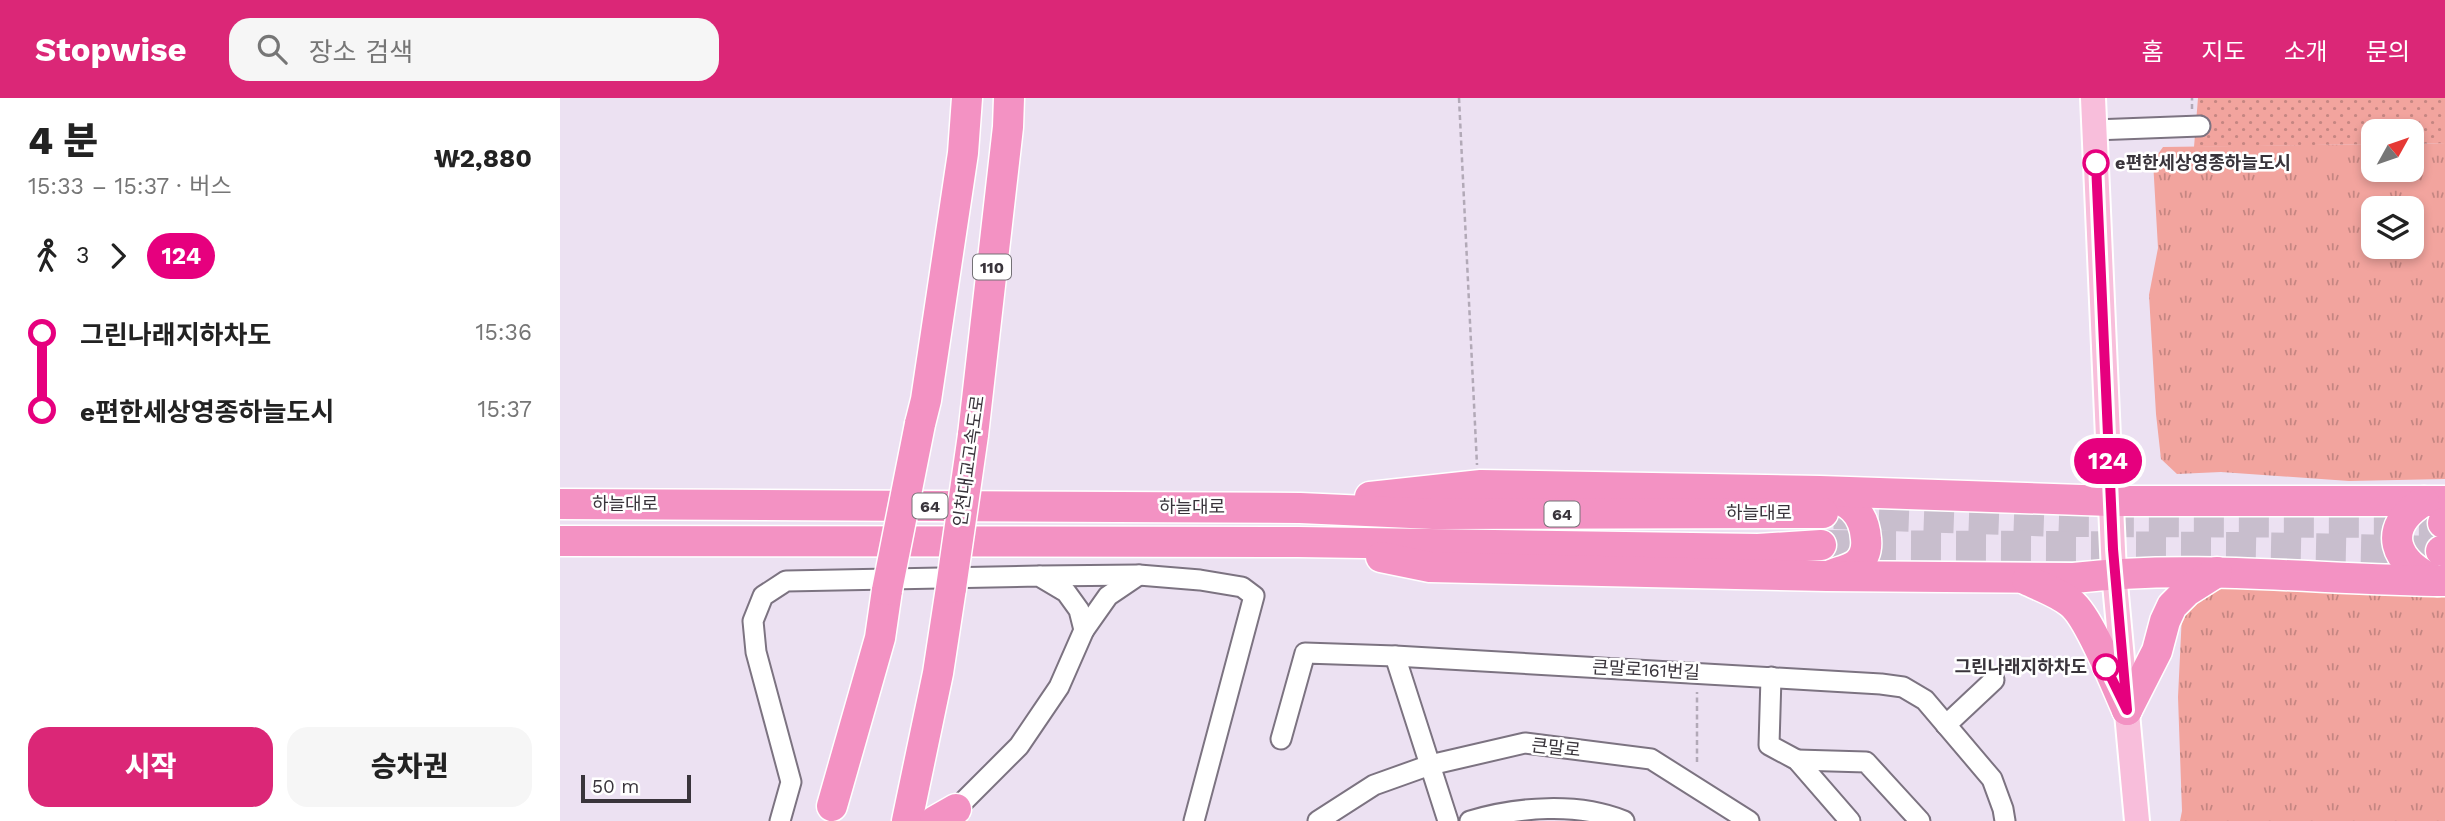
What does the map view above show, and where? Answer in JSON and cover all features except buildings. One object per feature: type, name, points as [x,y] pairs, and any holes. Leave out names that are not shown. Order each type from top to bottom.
[{"type":"highway","name":"110","points":[[832,806],[880,638],[887,590],[926,400],[963,153],[967,98]]},
{"type":"highway","name":"인천대교고속도로","points":[[907,821],[938,673],[973,435],[1009,98]]},
{"type":"highway","name":"하늘대로","points":[[560,504],[1300,508],[1400,493],[1481,485],[1822,502],[2110,501],[2440,525]]},
{"type":"highway","points":[[560,497],[610,504]]},
{"type":"highway","points":[[1822,502],[1844,501],[1854,509],[1864,522],[1867,550],[1857,565],[1827,576]]},
{"type":"highway","points":[[2440,525],[2408,511],[2398,530],[2399,550],[2408,564],[2419,574],[2441,581]]},
{"type":"highway","name":"하늘대로","points":[[560,541],[1298,542],[1758,549],[1821,545]]},
{"type":"highway","points":[[560,550],[617,541]]},
{"type":"highway","points":[[1298,542],[1430,567],[1827,576],[2074,578],[2114,573],[2217,572],[2441,581]]},
{"type":"highway","points":[[2127,710],[2157,651],[2172,606],[2187,591],[2217,572]]},
{"type":"highway","points":[[2019,576],[2073,604],[2085,621],[2127,710]]},
{"type":"main road","points":[[2093,98],[2114,573],[2137,821]]},
{"type":"street","points":[[2094,130],[2200,126]]},
{"type":"street","points":[[948,817],[1019,746],[1059,687],[1084,630],[1108,596],[1139,575]]},
{"type":"street","points":[[780,821],[791,782],[756,652],[753,621],[764,596],[786,581],[1139,575],[1242,587],[1254,596],[1194,821]]},
{"type":"street","points":[[1039,576],[1066,592],[1079,610],[1084,630]]},
{"type":"street","name":"큰말로161번길","points":[[1281,739],[1305,653],[1771,677],[1903,687],[1925,700],[1992,779],[2005,821]]},
{"type":"street","points":[[1395,656],[1448,821]]},
{"type":"street","points":[[1771,677],[1769,745],[1797,760],[1850,821]]},
{"type":"street","points":[[1946,725],[1994,680]]},
{"type":"street","name":"큰말로","points":[[1318,821],[1374,785],[1430,765],[1525,743],[1651,759],[1749,821]]},
{"type":"street","points":[[1797,760],[1866,762],[1920,821]]},
{"type":"street","points":[[1470,821],[1538,810],[1584,810],[1624,821]]},
{"type":"path","points":[[1459,98],[1477,465]]},
{"type":"path","points":[[1697,762],[1698,673]]},
{"type":"green space","points":[[2198,98],[2445,98],[2445,143],[2424,144],[2424,119],[2361,119],[2361,144],[2194,147]]},
{"type":"green space","points":[[2445,143],[2445,479],[2349,481],[2221,472],[2177,474],[2161,459],[2149,295],[2158,248],[2153,161],[2163,147],[2361,144],[2361,182],[2424,182],[2424,144]]},
{"type":"green space","points":[[2221,589],[2445,589],[2445,821],[2180,821],[2182,811],[2178,697],[2182,614],[2202,593]]},
{"type":"tunnel","points":[[1834,514],[2059,522],[2443,523]]},
{"type":"tunnel","points":[[1821,545],[2251,547],[2441,551]]},
{"type":"bus line","name":"124","points":[[2096,163],[2114,573],[2127,710],[2106,667]]},
{"type":"place","name":"e편한세상영종하늘도시","points":[[2096,163]]},
{"type":"place","name":"그린나래지하차도","points":[[2106,667]]}]
